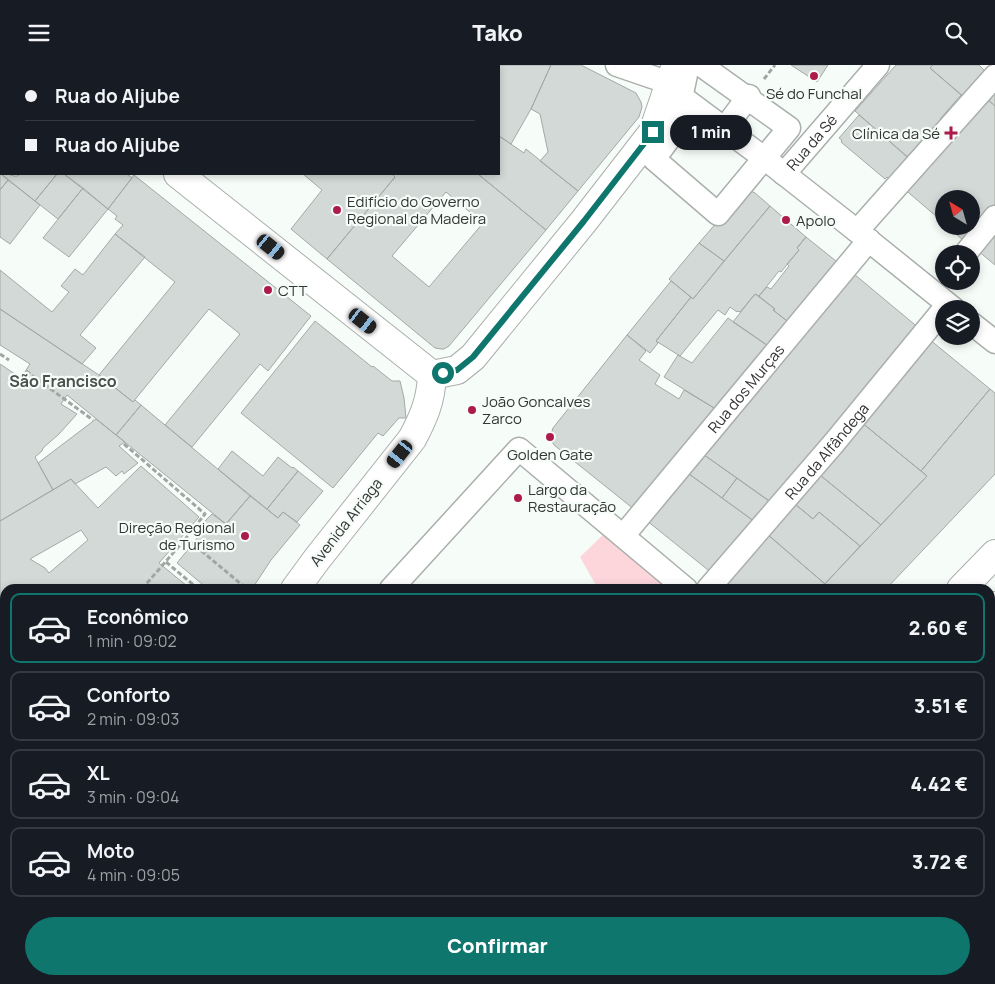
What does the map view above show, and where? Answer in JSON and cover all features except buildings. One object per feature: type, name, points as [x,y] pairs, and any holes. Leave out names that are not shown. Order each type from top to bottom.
[{"type":"street","points":[[179,175],[432,375],[457,370],[473,357],[584,221],[653,132],[666,71],[617,65]]},
{"type":"street","points":[[688,65],[674,132],[654,159],[718,214],[790,127],[701,65]]},
{"type":"street","name":"Rua da Sé","points":[[784,174],[878,65]]},
{"type":"street","name":"Rua dos Murças","points":[[624,536],[863,235],[995,76]]},
{"type":"street","points":[[682,97],[764,158],[944,300]]},
{"type":"street","points":[[724,129],[748,97]]},
{"type":"street","points":[[972,245],[995,217]]},
{"type":"street","name":"Rua da Alfândega","points":[[712,584],[834,443],[935,312]]},
{"type":"street","points":[[980,330],[995,342]]},
{"type":"street","name":"Avenida Arriaga","points":[[298,584],[316,559],[412,439],[423,420],[431,388],[432,375]]},
{"type":"street","points":[[395,584],[519,449],[680,584]]},
{"type":"street","points":[[966,584],[995,554]]},
{"type":"path","points":[[0,354],[9,360]]},
{"type":"path","points":[[26,371],[94,420]]},
{"type":"path","points":[[124,444],[205,514],[146,584]]},
{"type":"path","points":[[186,538],[241,584]]},
{"type":"path","points":[[166,562],[192,584]]},
{"type":"shaded area","points":[[611,527],[680,584],[595,584],[580,557]]},
{"type":"place","name":"Sé do Funchal","points":[[814,76]]},
{"type":"place","name":"Clínica da Sé","points":[[951,133]]},
{"type":"place","name":"Edifício do Governo Regional da Madeira","points":[[337,210]]},
{"type":"place","name":"Apolo","points":[[786,220]]},
{"type":"place","name":"CTT","points":[[268,290]]},
{"type":"place","name":"João Goncalves Zarco","points":[[472,410]]},
{"type":"place","name":"Golden Gate","points":[[550,437]]},
{"type":"place","name":"Largo da Restauração","points":[[518,498]]},
{"type":"place","name":"Direção Regional de Turismo","points":[[245,536]]},
{"type":"district","name":"São Francisco","points":[[63,381]]},
{"type":"route","points":[[443,373],[457,370],[473,357],[584,221],[653,132]]}]
